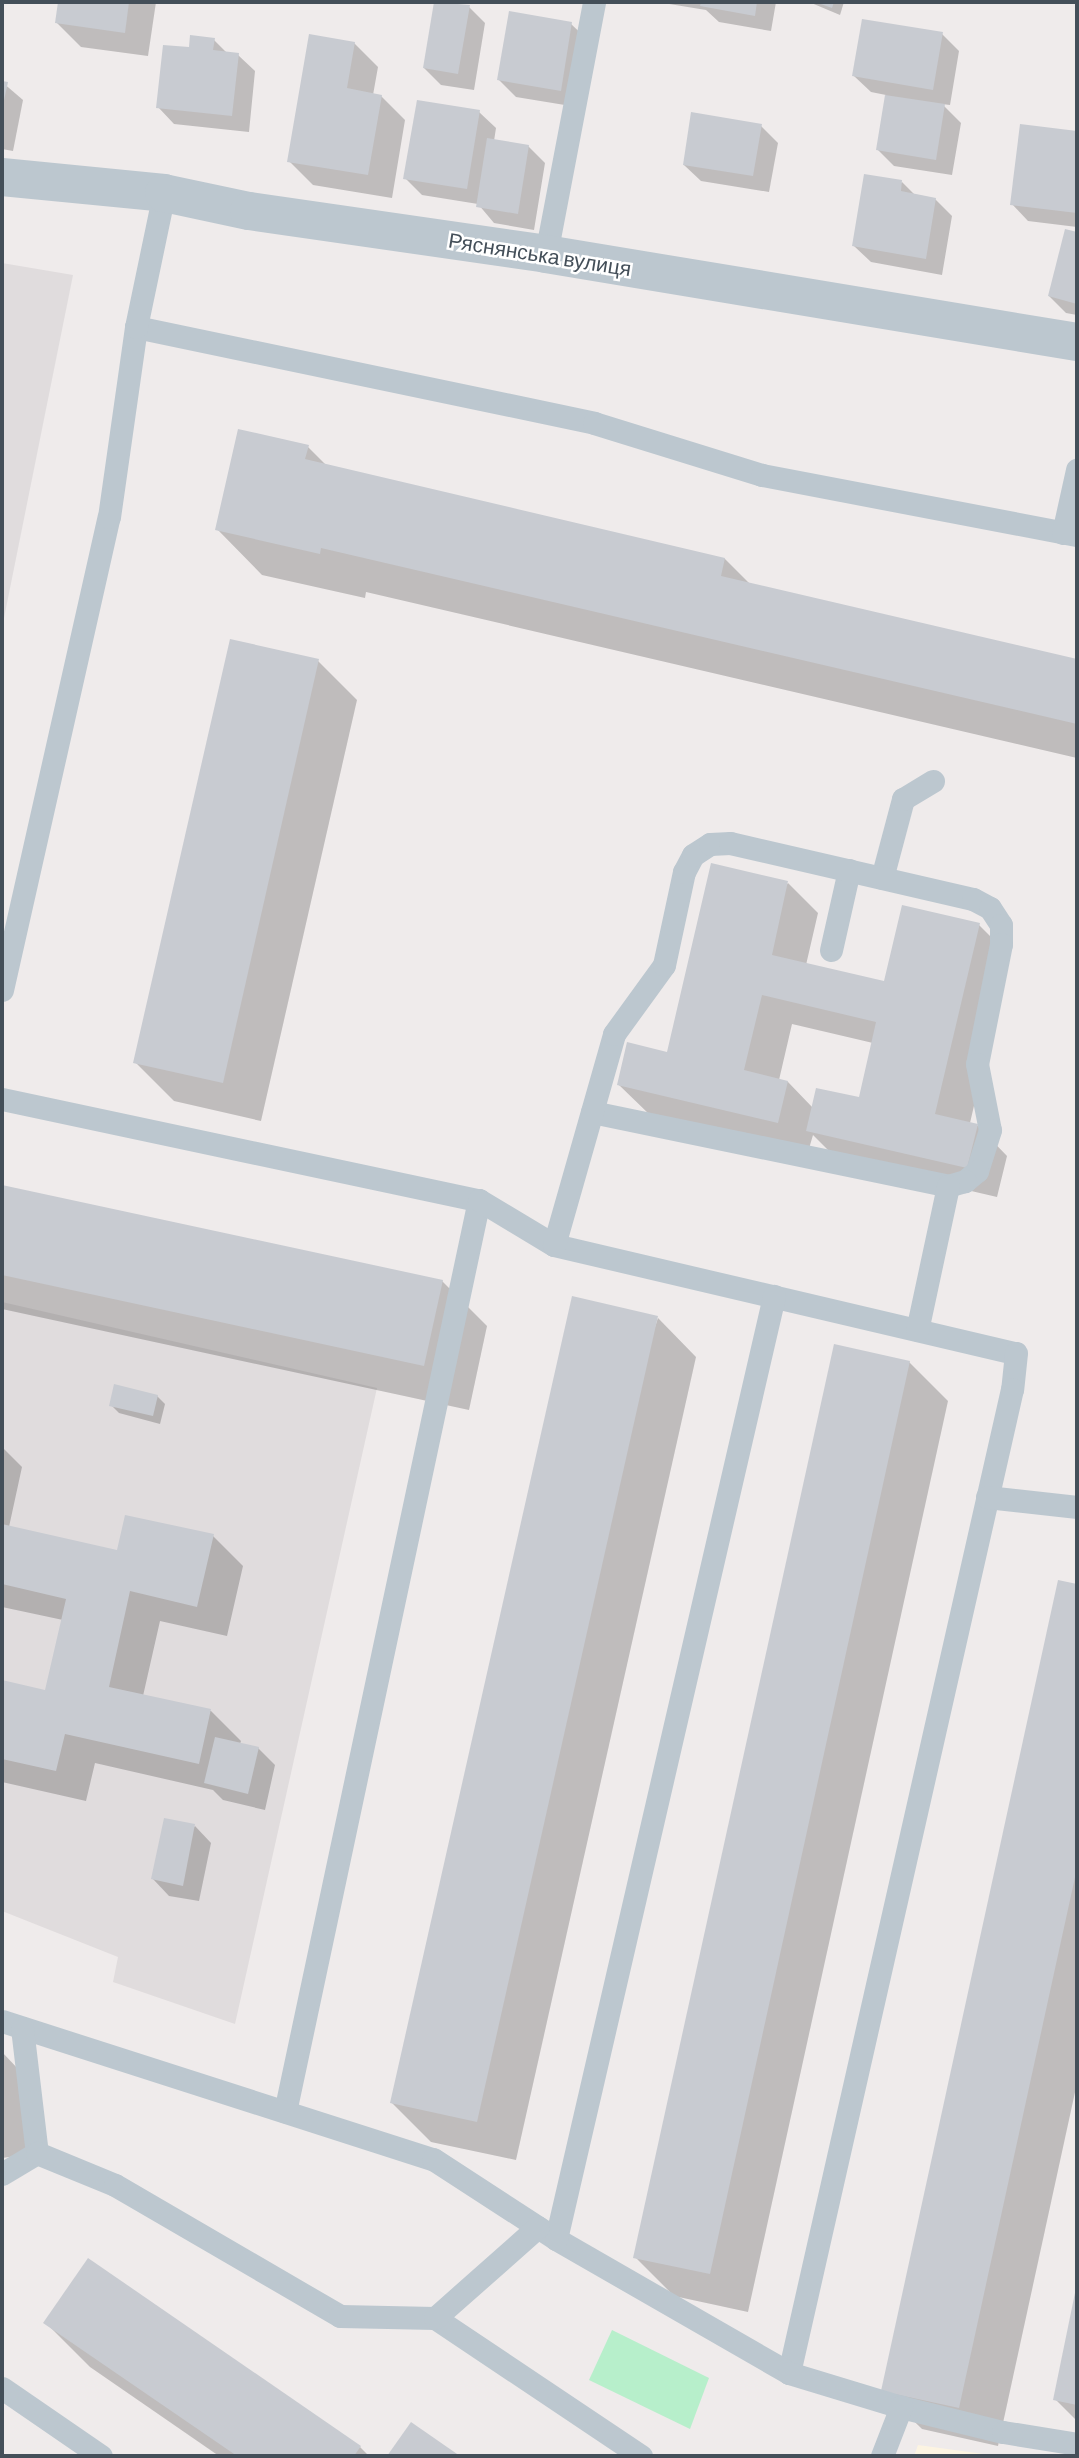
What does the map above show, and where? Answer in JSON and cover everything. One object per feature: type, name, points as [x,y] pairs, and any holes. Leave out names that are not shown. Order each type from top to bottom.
[{"type":"street","name":"Ряснянська вулиця","points":[[2,177],[163,193],[249,211],[546,254],[1077,342]]},
{"type":"lane","points":[[546,254],[594,2]]},
{"type":"lane","points":[[2,990],[109,517],[136,327],[163,193]]},
{"type":"lane","points":[[136,327],[594,423],[762,475],[1070,534],[1077,470]]},
{"type":"lane","points":[[882,878],[903,799],[933,781]]},
{"type":"lane","points":[[554,1245],[614,1034],[664,965],[684,872],[693,855],[710,844],[730,843],[849,870],[973,899],[990,908],[1000,925],[1002,944],[977,1064],[990,1130],[977,1171],[965,1181],[948,1186],[592,1112]]},
{"type":"lane","points":[[831,950],[849,870]]},
{"type":"lane","points":[[2,1099],[479,1200],[554,1245],[1016,1353],[1012,1389],[789,2374]]},
{"type":"lane","points":[[917,1330],[948,1186]]},
{"type":"lane","points":[[285,2112],[479,1200]]},
{"type":"lane","points":[[435,2318],[547,2233],[774,1296]]},
{"type":"lane","points":[[987,1497],[1077,1507]]},
{"type":"lane","points":[[37,2153],[12,2024],[433,2159],[547,2233],[789,2374],[901,2407],[1003,2432],[1077,2444]]},
{"type":"lane","points":[[2,2174],[37,2153]]},
{"type":"lane","points":[[37,2153],[115,2185],[340,2316],[435,2318],[641,2456]]},
{"type":"lane","points":[[2,2388],[101,2456]]},
{"type":"lane","points":[[882,2456],[901,2407]]},
{"type":"shaded area","points":[[2,263],[73,275],[2,628]]},
{"type":"shaded area","points":[[2,1302],[377,1388],[235,2024],[113,1982],[118,1957],[2,1911]]},
{"type":"shaded area","points":[[918,2445],[998,2456],[914,2456]]},
{"type":"green space","points":[[612,2330],[709,2378],[690,2429],[589,2380]]},
{"type":"building","points":[[58,2],[129,2],[125,33],[55,23]]},
{"type":"building","points":[[434,2],[470,5],[458,74],[423,68]]},
{"type":"building","points":[[701,2],[757,2],[755,16],[700,6]]},
{"type":"building","points":[[815,2],[834,2],[832,8]]},
{"type":"building","points":[[509,11],[572,22],[561,91],[497,80]]},
{"type":"building","points":[[862,19],[943,32],[933,90],[852,76]]},
{"type":"building","points":[[309,34],[355,42],[347,88],[382,95],[368,175],[287,162]]},
{"type":"building","points":[[190,35],[215,38],[213,50],[239,53],[232,116],[156,108],[163,45],[189,47]]},
{"type":"building","points":[[2,81],[8,82],[3,105],[2,105]]},
{"type":"building","points":[[885,95],[945,104],[936,160],[876,150]]},
{"type":"building","points":[[417,100],[480,110],[467,189],[403,179]]},
{"type":"building","points":[[691,112],[762,124],[753,176],[683,165]]},
{"type":"building","points":[[1020,124],[1077,131],[1077,213],[1010,205]]},
{"type":"building","points":[[487,138],[529,145],[518,214],[476,207]]},
{"type":"building","points":[[864,174],[902,180],[901,191],[936,198],[926,259],[852,246]]},
{"type":"building","points":[[1065,229],[1077,232],[1077,304],[1048,296]]},
{"type":"building","points":[[238,429],[309,445],[305,459],[725,558],[721,576],[1077,659],[1077,724],[321,548],[320,554],[215,530]]},
{"type":"building","points":[[230,639],[319,659],[223,1083],[133,1063]]},
{"type":"building","points":[[711,863],[788,881],[772,955],[884,981],[902,905],[980,923],[935,1114],[978,1124],[967,1168],[806,1131],[816,1088],[859,1097],[876,1022],[762,995],[744,1070],[788,1081],[778,1123],[617,1085],[627,1042],[667,1052]]},
{"type":"building","points":[[2,1185],[443,1280],[424,1366],[2,1275]]},
{"type":"building","points":[[572,1296],[658,1316],[477,2122],[390,2103]]},
{"type":"building","points":[[834,1344],[910,1361],[710,2274],[633,2258]]},
{"type":"building","points":[[114,1384],[158,1395],[153,1416],[109,1406]]},
{"type":"building","points":[[125,1515],[214,1534],[197,1607],[130,1591],[109,1687],[211,1709],[199,1764],[65,1734],[56,1771],[2,1759],[2,1680],[45,1690],[66,1599],[2,1584],[2,1524],[117,1550]]},
{"type":"building","points":[[1058,1580],[1077,1584],[1077,1868],[959,2408],[881,2391]]},
{"type":"building","points":[[215,1737],[259,1747],[248,1794],[204,1783]]},
{"type":"building","points":[[164,1818],[195,1824],[183,1886],[151,1879]]},
{"type":"building","points":[[88,2258],[361,2446],[354,2456],[237,2456],[43,2323]]},
{"type":"building","points":[[1077,2288],[1077,2405],[1053,2400]]},
{"type":"building","points":[[411,2422],[460,2456],[387,2456]]}]
